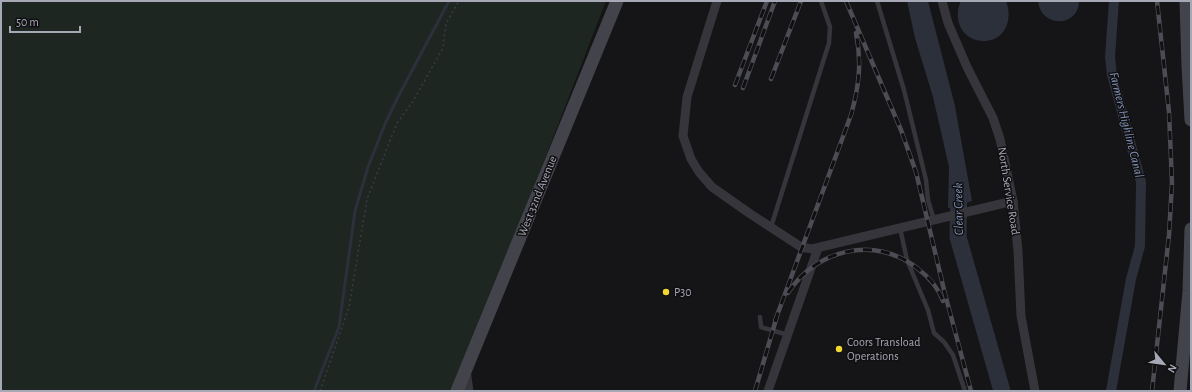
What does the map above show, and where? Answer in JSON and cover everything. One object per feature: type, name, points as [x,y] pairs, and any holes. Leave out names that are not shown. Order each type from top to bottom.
[{"type":"street","name":"West 32nd Avenue","points":[[457,391],[617,1]]},
{"type":"street","points":[[717,1],[687,97],[683,136],[691,159],[698,172],[712,187],[771,227],[801,247],[809,249],[1013,201]]},
{"type":"street","name":"North Service Road","points":[[942,1],[948,23],[993,118],[1000,139],[1013,201],[1018,251],[1021,316],[1035,391]]},
{"type":"street","points":[[1186,1],[1191,120]]},
{"type":"street","points":[[1180,391],[1191,230]]},
{"type":"street","points":[[768,391],[818,248]]},
{"type":"street","points":[[466,369],[469,391]]},
{"type":"lane","points":[[771,227],[829,43],[830,27],[821,1]]},
{"type":"lane","points":[[877,1],[904,90],[926,180],[928,200],[934,220]]},
{"type":"lane","points":[[900,228],[907,260],[928,310],[934,333],[944,342],[954,355],[965,391]]},
{"type":"lane","points":[[760,316],[761,327],[788,335]]},
{"type":"path","points":[[320,391],[349,307],[367,199],[397,123],[412,103],[443,48],[446,23],[459,1]]},
{"type":"shaded area","points":[[1,1],[606,1],[455,391],[1,391]]},
{"type":"shaded area","name":"Clear Creek","points":[[907,1],[928,1],[955,106],[972,201],[948,208],[949,167],[933,97],[915,38]]},
{"type":"shaded area","points":[[961,1],[1006,1],[1009,14],[1006,27],[1003,32],[992,40],[985,41],[970,38],[965,34],[959,22],[958,15]]},
{"type":"shaded area","points":[[1038,1],[1079,1],[1077,10],[1073,16],[1067,20],[1060,21],[1052,20],[1046,16],[1041,10]]},
{"type":"waterway","points":[[314,391],[339,327],[355,211],[368,167],[385,124],[398,97],[449,1]]},
{"type":"waterway","name":"Farmers Highline Canal","points":[[1111,391],[1131,279],[1140,246],[1141,182],[1112,75],[1110,57],[1114,1]]},
{"type":"waterway","name":"Clear Creek","points":[[959,183],[958,237],[1002,391]]},
{"type":"railway","points":[[735,85],[767,1]]},
{"type":"railway","points":[[743,88],[775,1]]},
{"type":"railway","points":[[771,79],[801,1]]},
{"type":"railway","points":[[846,1],[901,130],[916,172],[945,294],[971,391]]},
{"type":"railway","points":[[1152,391],[1169,235],[1172,183],[1169,112],[1157,1]]},
{"type":"railway","points":[[775,321],[851,115],[859,74],[859,54],[856,33]]},
{"type":"railway","points":[[788,293],[800,278],[814,266],[830,257],[847,252],[865,250],[883,252],[901,258],[917,268],[933,283],[939,291],[943,301]]},
{"type":"railway","points":[[755,391],[777,316]]},
{"type":"place","name":"P30","points":[[666,292]]},
{"type":"place","name":"Coors Transload Operations","points":[[839,349]]}]
